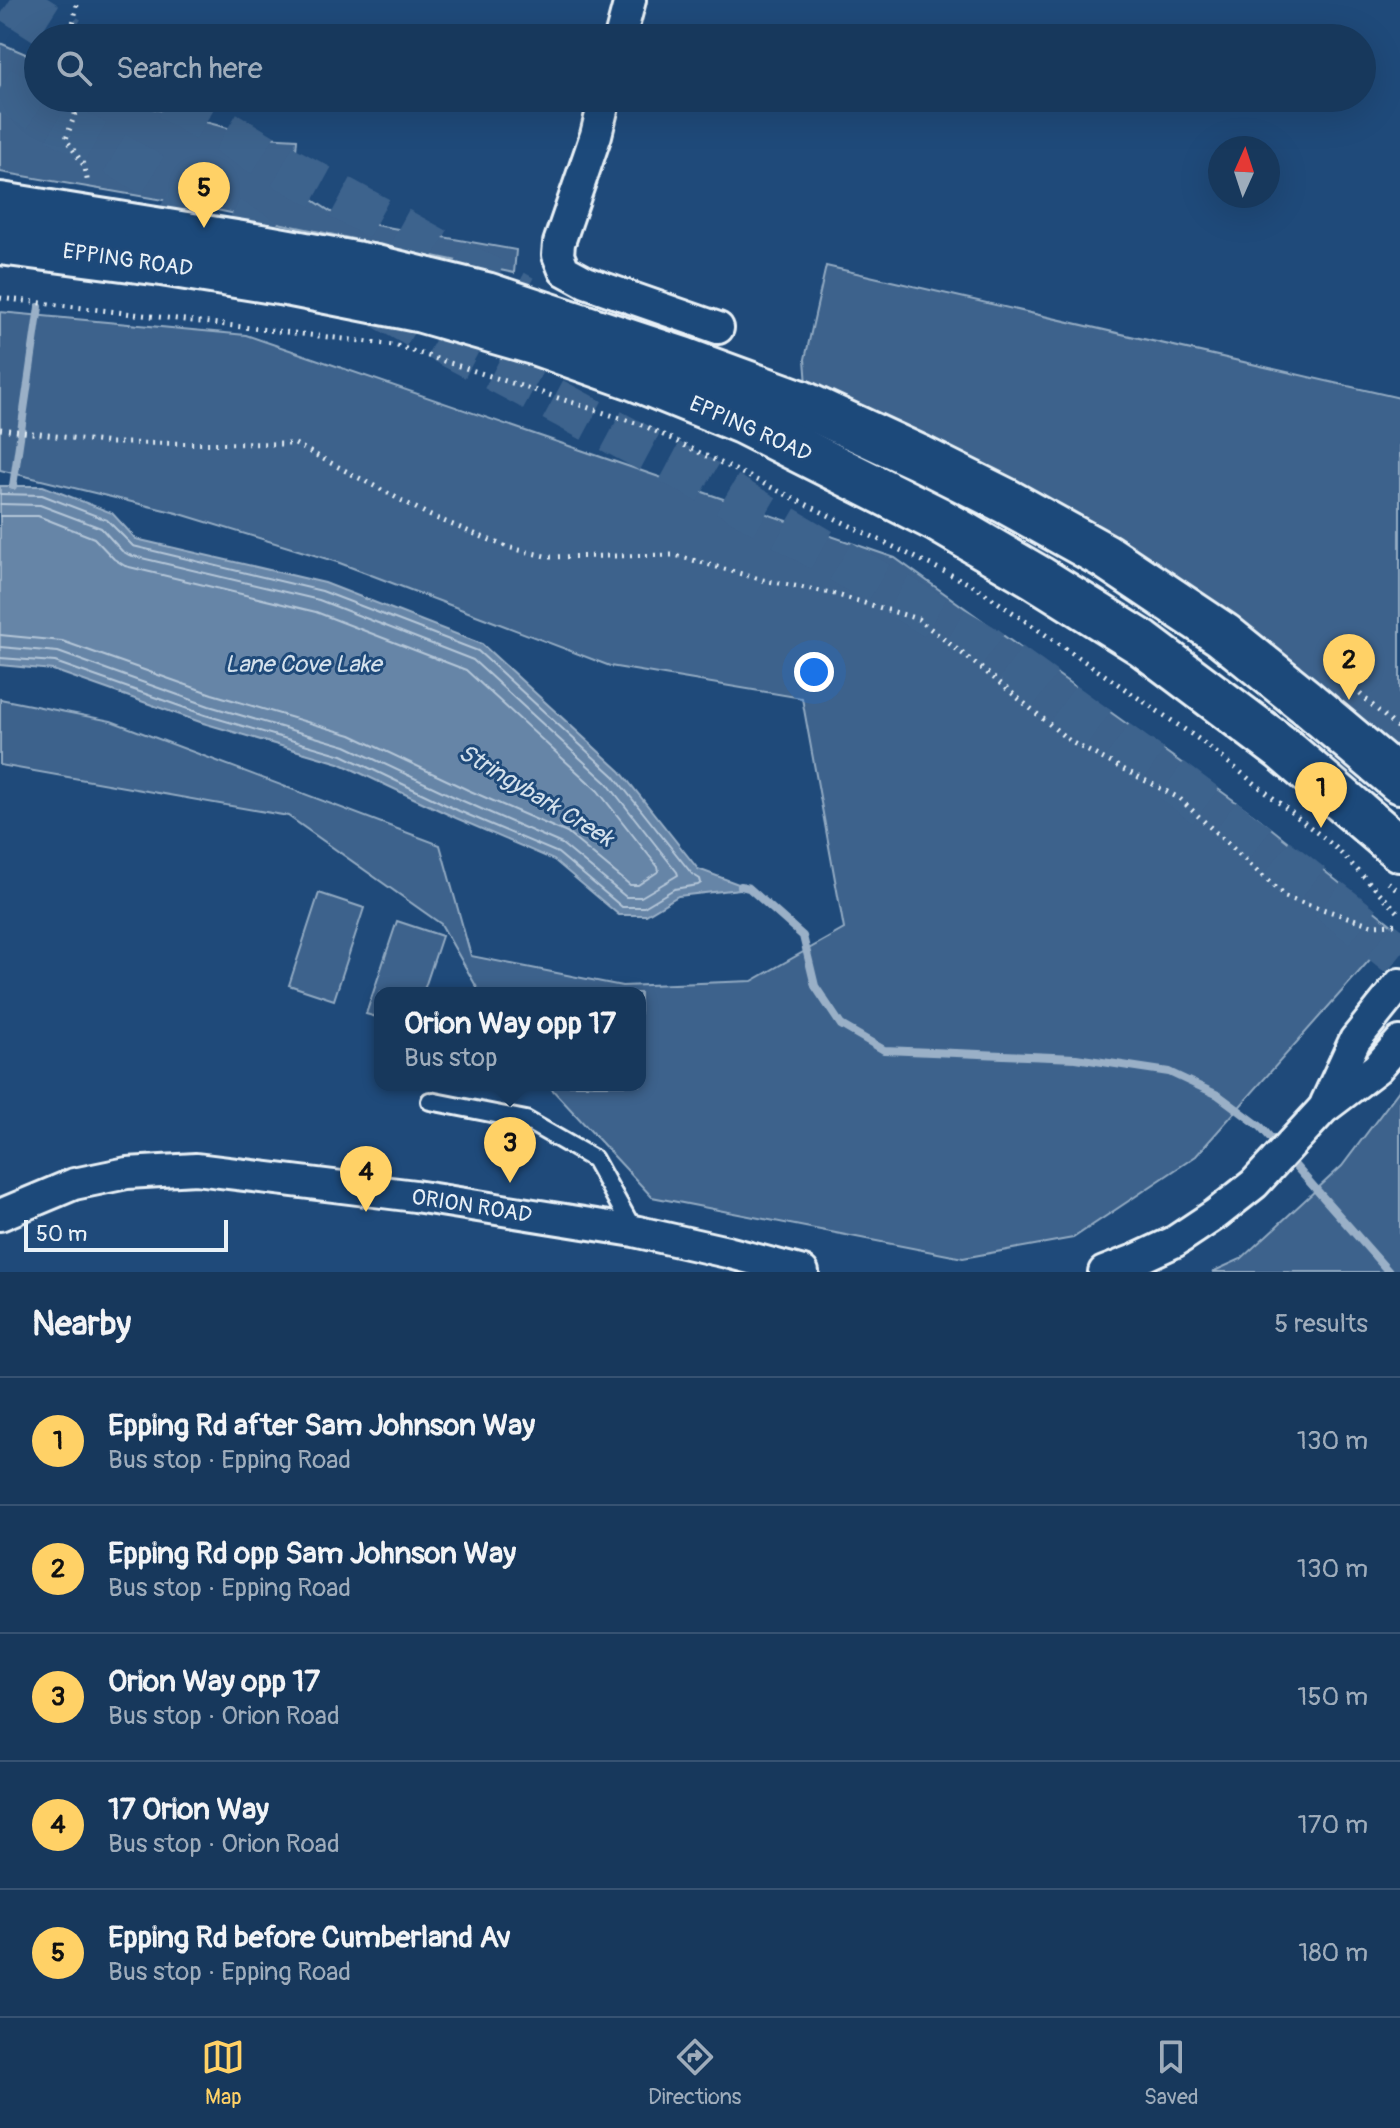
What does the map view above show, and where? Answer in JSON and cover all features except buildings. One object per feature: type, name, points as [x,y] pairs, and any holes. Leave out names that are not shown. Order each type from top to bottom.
[{"type":"main road","name":"EPPING ROAD","points":[[0,205],[267,248],[376,268],[473,291],[683,360],[801,403],[935,465],[1105,556],[1223,635],[1400,781]]},
{"type":"main road","name":"EPPING ROAD","points":[[0,242],[193,268],[422,310],[537,343],[742,421],[937,519],[1142,643],[1283,749],[1400,849]]},
{"type":"street","points":[[624,24],[630,0]]},
{"type":"street","points":[[602,112],[559,243],[558,255],[564,270],[586,282],[718,328]]},
{"type":"street","points":[[1323,1109],[1355,1040],[1400,984]]},
{"type":"street","points":[[1104,1272],[1174,1242],[1216,1214],[1254,1184],[1323,1109],[1377,1068],[1400,1042]]},
{"type":"street","name":"ORION ROAD","points":[[0,1215],[74,1184],[127,1173],[196,1169],[415,1196],[634,1231],[803,1272]]},
{"type":"lane","points":[[430,1101],[526,1120],[594,1159],[634,1231]]},
{"type":"path","points":[[73,24],[78,0]]},
{"type":"path","points":[[0,298],[394,345],[645,426],[974,586],[1200,740],[1335,847],[1400,914]]},
{"type":"path","points":[[0,429],[111,443],[295,444],[431,516],[507,547],[549,557],[675,555],[763,580],[831,593],[918,619],[1071,742],[1179,798],[1285,897],[1372,925],[1400,924]]},
{"type":"path","points":[[1360,694],[1400,730]]},
{"type":"shaded area","points":[[0,43],[24,53],[24,112],[167,112],[262,137],[297,139],[293,187],[342,219],[516,250],[514,273],[198,206],[0,172]]},
{"type":"shaded area","points":[[826,266],[1400,398],[1400,750],[1220,606],[961,454],[807,385],[805,359]]},
{"type":"shaded area","points":[[0,312],[246,335],[895,558],[1257,817],[1397,929],[1196,1156],[1073,1238],[963,1258],[652,1197],[554,1091],[646,1091],[646,987],[477,987],[441,924],[288,816],[0,765],[0,699],[111,721],[440,845],[471,956],[622,986],[752,981],[844,929],[802,698],[610,666],[337,562],[177,513],[0,470]]},
{"type":"shaded area","points":[[319,893],[364,908],[334,1000],[289,985]]},
{"type":"shaded area","points":[[397,921],[442,936],[425,987],[375,987]]},
{"type":"shaded area","points":[[374,990],[374,1016],[366,1014]]},
{"type":"shaded area","points":[[1400,1089],[1400,1272],[1212,1272],[1241,1259],[1342,1166]]},
{"type":"water","name":"Lane Cove Lake","points":[[0,486],[43,486],[112,513],[136,539],[325,583],[482,644],[620,771],[698,869],[749,888],[678,896],[646,915],[619,915],[554,860],[339,763],[203,723],[53,670],[0,665]]},
{"type":"waterway","points":[[13,486],[39,307]]},
{"type":"waterway","name":"Stringybark Creek","points":[[741,886],[749,888],[803,936],[815,986],[841,1025],[884,1050],[1076,1058],[1169,1072],[1218,1095],[1261,1127],[1389,1272]]},
{"type":"tunnel","points":[[10,0],[47,24]]},
{"type":"tunnel","points":[[0,88],[24,102]]},
{"type":"tunnel","points":[[42,112],[281,249]]},
{"type":"tunnel","points":[[192,112],[275,162],[523,297]]},
{"type":"tunnel","points":[[379,305],[704,480],[987,648],[1168,777],[1400,956]]},
{"type":"place","name":"Epping Rd before Cumberland Av","points":[[204,228]]},
{"type":"place","name":"Epping Rd opp Sam Johnson Way","points":[[1349,700]]},
{"type":"place","name":"Epping Rd after Sam Johnson Way","points":[[1321,828]]},
{"type":"place","name":"Orion Way opp 17","points":[[510,1183]]},
{"type":"place","name":"17 Orion Way","points":[[366,1212]]}]
